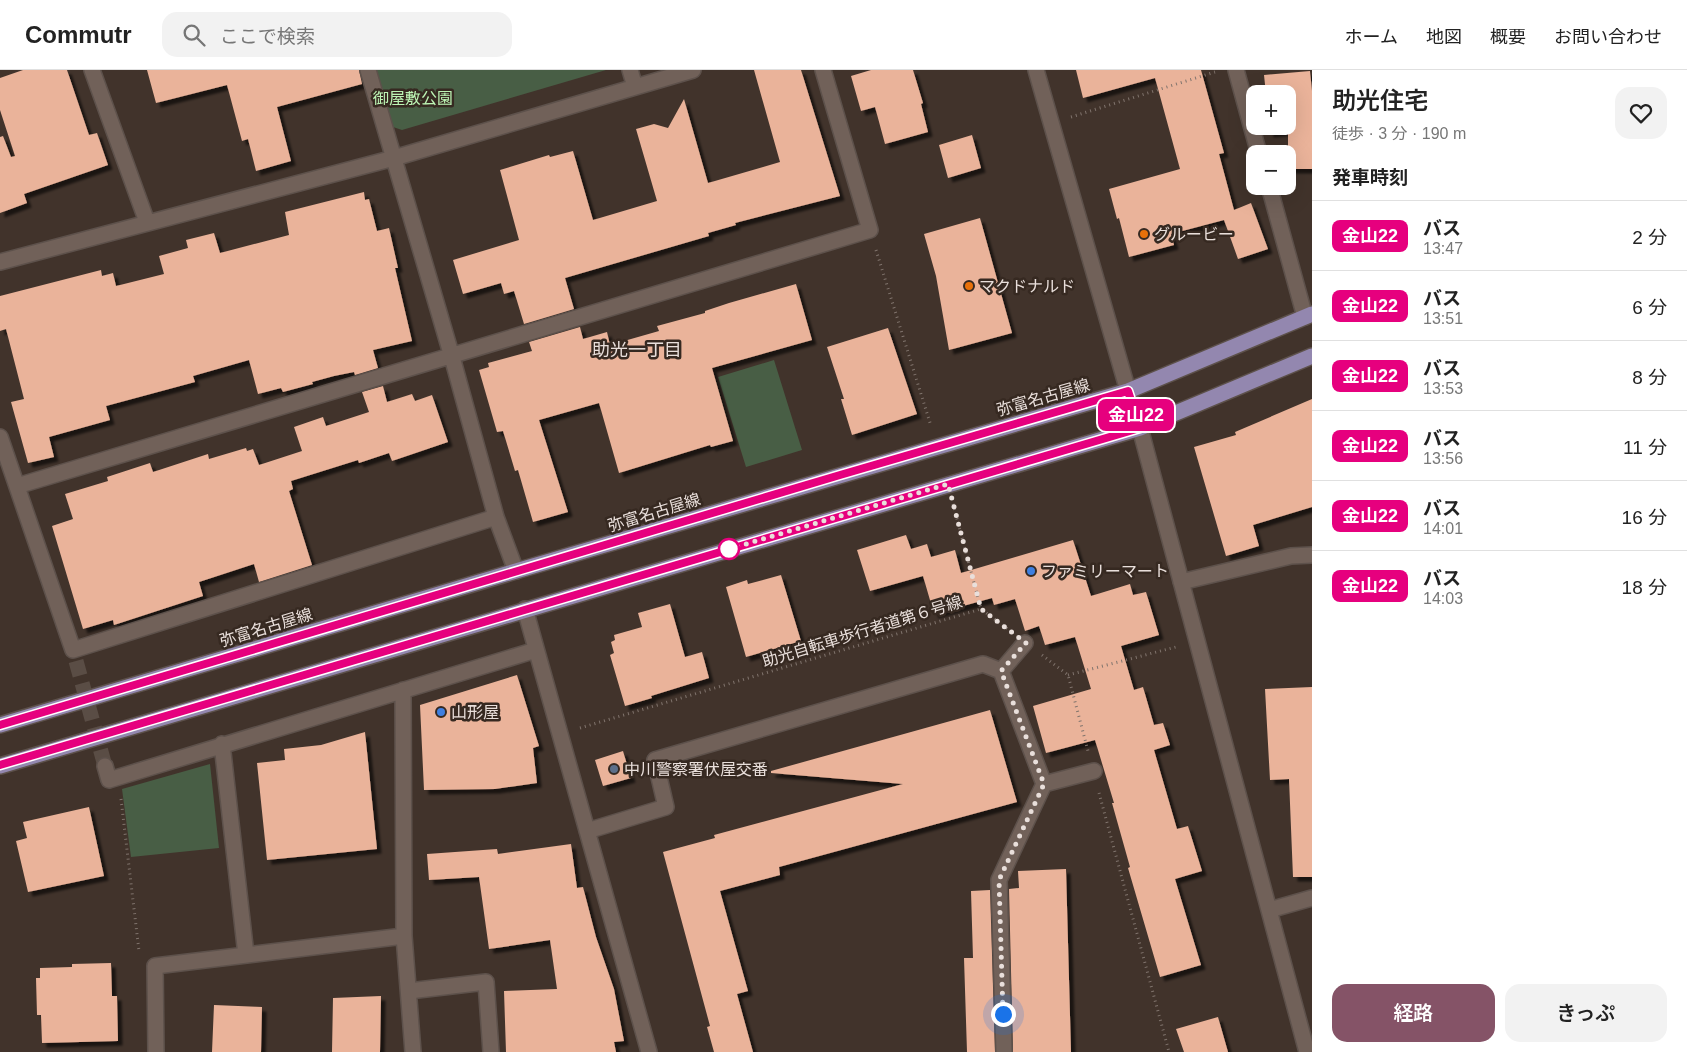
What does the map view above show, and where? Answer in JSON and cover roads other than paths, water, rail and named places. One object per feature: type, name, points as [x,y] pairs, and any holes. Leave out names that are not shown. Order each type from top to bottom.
[{"type":"main road","name":"弥富名古屋線","points":[[0,725],[1128,391],[1309,316]]},
{"type":"main road","points":[[0,766],[1140,428],[1312,356]]},
{"type":"street","points":[[92,70],[148,222]]},
{"type":"street","points":[[368,70],[452,357],[496,517],[516,571]]},
{"type":"street","points":[[630,70],[635,86]]},
{"type":"street","points":[[0,262],[394,158],[694,70]]},
{"type":"street","points":[[17,486],[870,230],[823,70]]},
{"type":"street","points":[[1036,70],[1140,428],[1307,1052]]},
{"type":"street","points":[[1236,70],[1257,145]]},
{"type":"street","points":[[1272,195],[1309,316]]},
{"type":"street","points":[[0,437],[74,656],[496,517]]},
{"type":"street","points":[[1181,582],[1291,556],[1312,555]]},
{"type":"street","points":[[525,609],[649,1052]]},
{"type":"street","points":[[1001,671],[1026,643]]},
{"type":"street","points":[[105,766],[109,780],[222,744],[536,650]]},
{"type":"street","points":[[587,831],[666,807],[655,760],[983,664],[1001,671],[1044,784],[999,880],[1004,1052]]},
{"type":"street","points":[[403,690],[404,936],[413,1052]]},
{"type":"street","points":[[222,744],[246,955]]},
{"type":"street","points":[[1044,784],[1094,770]]},
{"type":"street","points":[[1269,910],[1312,898]]},
{"type":"street","points":[[156,1052],[155,966],[404,936]]},
{"type":"street","points":[[409,991],[486,982],[491,1052]]},
{"type":"tunnel","points":[[76,661],[105,766]]},
{"type":"place","name":"グルービー","points":[[1144,234]]},
{"type":"place","name":"マクドナルド","points":[[969,286]]},
{"type":"place","name":"ファミリーマート","points":[[1031,571]]},
{"type":"place","name":"山形屋","points":[[441,712]]},
{"type":"place","name":"中川警察署伏屋交番","points":[[614,769]]},
{"type":"district","name":"助光一丁目","points":[[637,350]]},
{"type":"park label","name":"御屋敷公園","points":[[413,98]]}]
